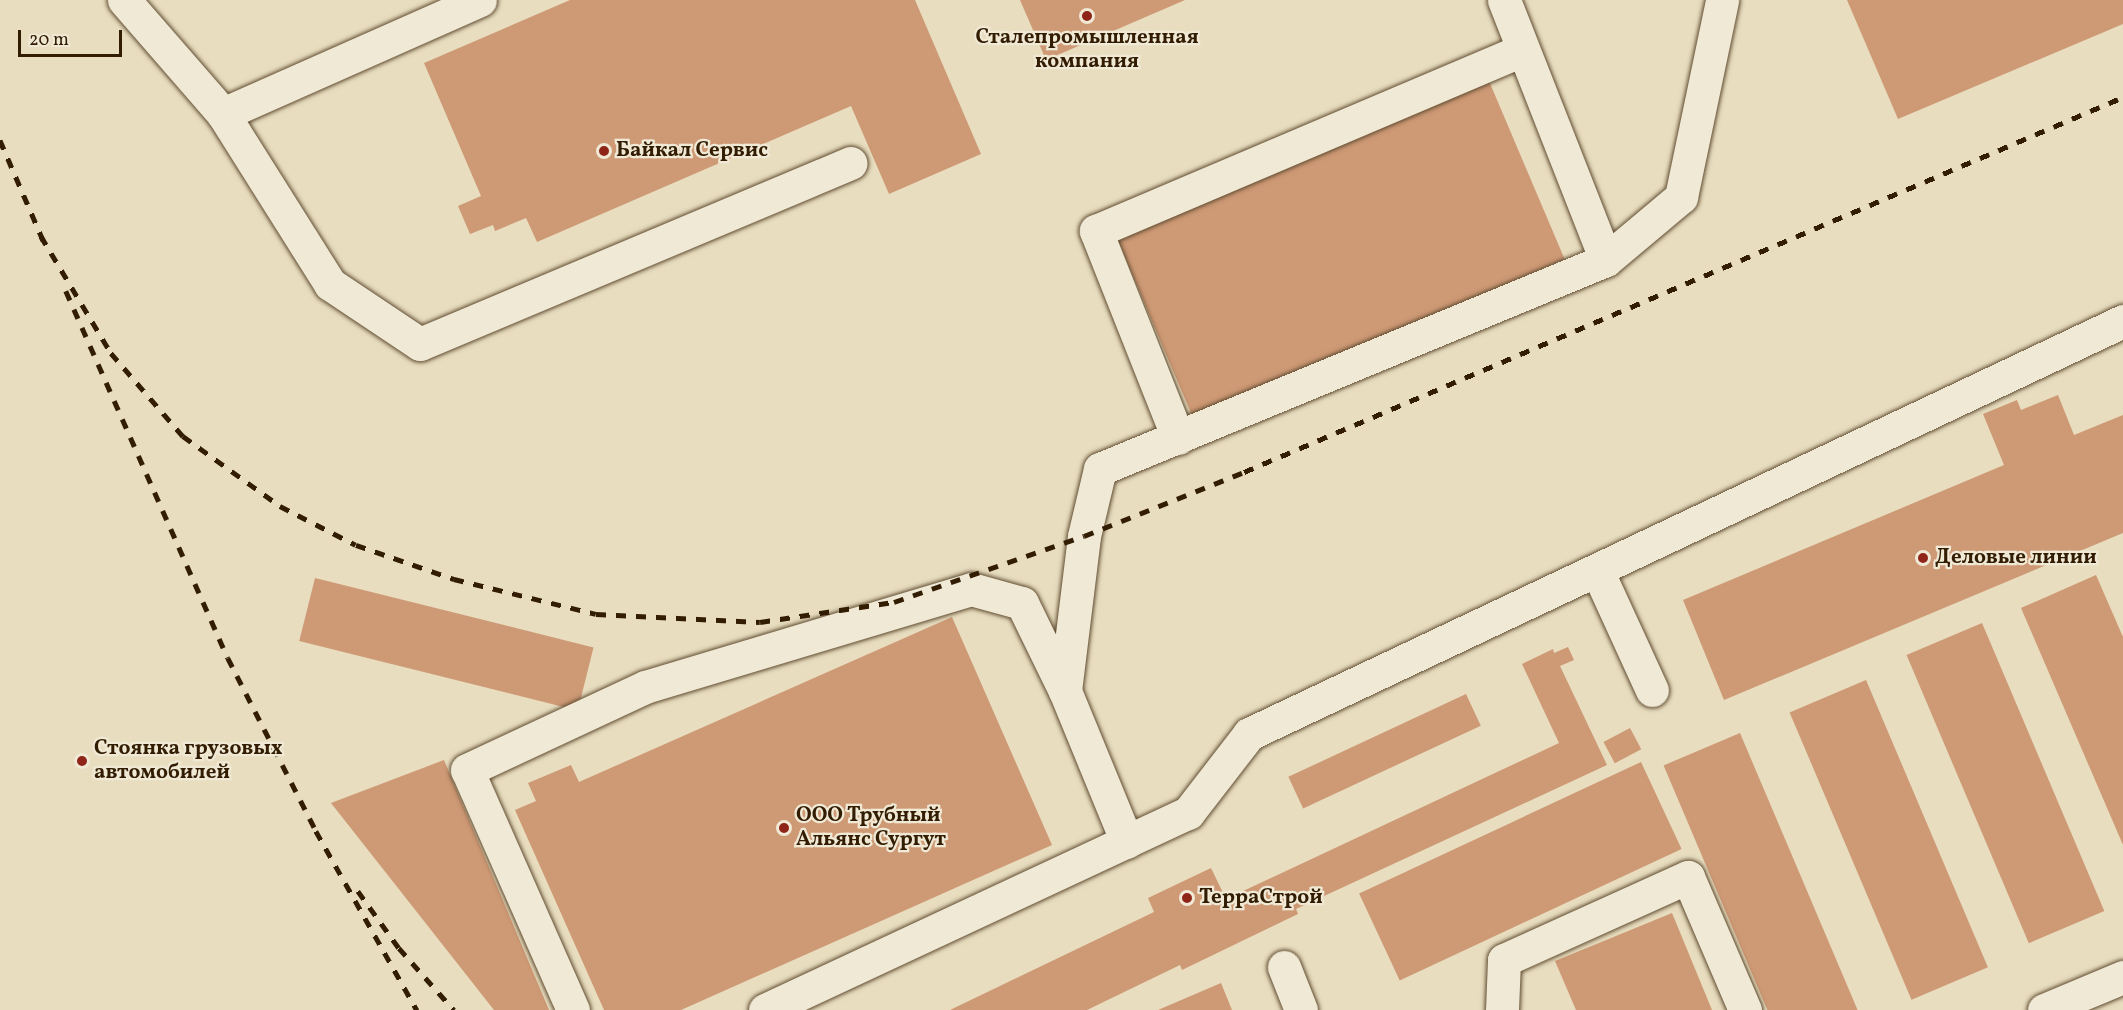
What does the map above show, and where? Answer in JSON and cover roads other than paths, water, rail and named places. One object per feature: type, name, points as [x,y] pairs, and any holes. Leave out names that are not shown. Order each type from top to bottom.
[{"type":"lane","points":[[124,0],[223,114],[330,284],[420,344],[851,164]]},
{"type":"lane","points":[[223,114],[480,0]]},
{"type":"lane","points":[[1504,0],[1606,260]]},
{"type":"lane","points":[[1065,691],[1084,536],[1100,469],[1606,260],[1681,197],[1722,0]]},
{"type":"lane","points":[[1178,438],[1096,231],[1522,50]]},
{"type":"lane","points":[[765,1010],[1188,813],[1249,734],[2123,321]]},
{"type":"lane","points":[[1597,570],[1653,690]]},
{"type":"lane","points":[[573,1010],[466,770],[645,687],[971,589],[1022,603],[1065,691],[1127,842]]},
{"type":"lane","points":[[1502,1010],[1504,960],[1688,878],[1745,1010]]},
{"type":"lane","points":[[1284,967],[1301,1010]]},
{"type":"lane","points":[[2044,1010],[2123,978]]},
{"type":"railway","points":[[41,236],[111,353],[183,436],[280,506],[356,545],[454,579],[596,614],[760,622],[894,602],[1084,536],[1244,472],[2123,97]]},
{"type":"railway","points":[[0,140],[44,242]]},
{"type":"railway","points":[[66,291],[228,658],[316,831],[417,1010]]},
{"type":"railway","points":[[358,891],[399,948],[454,1010]]},
{"type":"place","name":"Сталепромышленная компания","points":[[1087,16]]},
{"type":"place","name":"Байкал Сервис","points":[[604,151]]},
{"type":"place","name":"Деловые линии","points":[[1923,558]]},
{"type":"place","name":"Стоянка грузовых автомобилей","points":[[82,761]]},
{"type":"place","name":"ООО Трубный Альянс Сургут","points":[[784,828]]},
{"type":"place","name":"ТерраСтрой","points":[[1187,898]]}]
